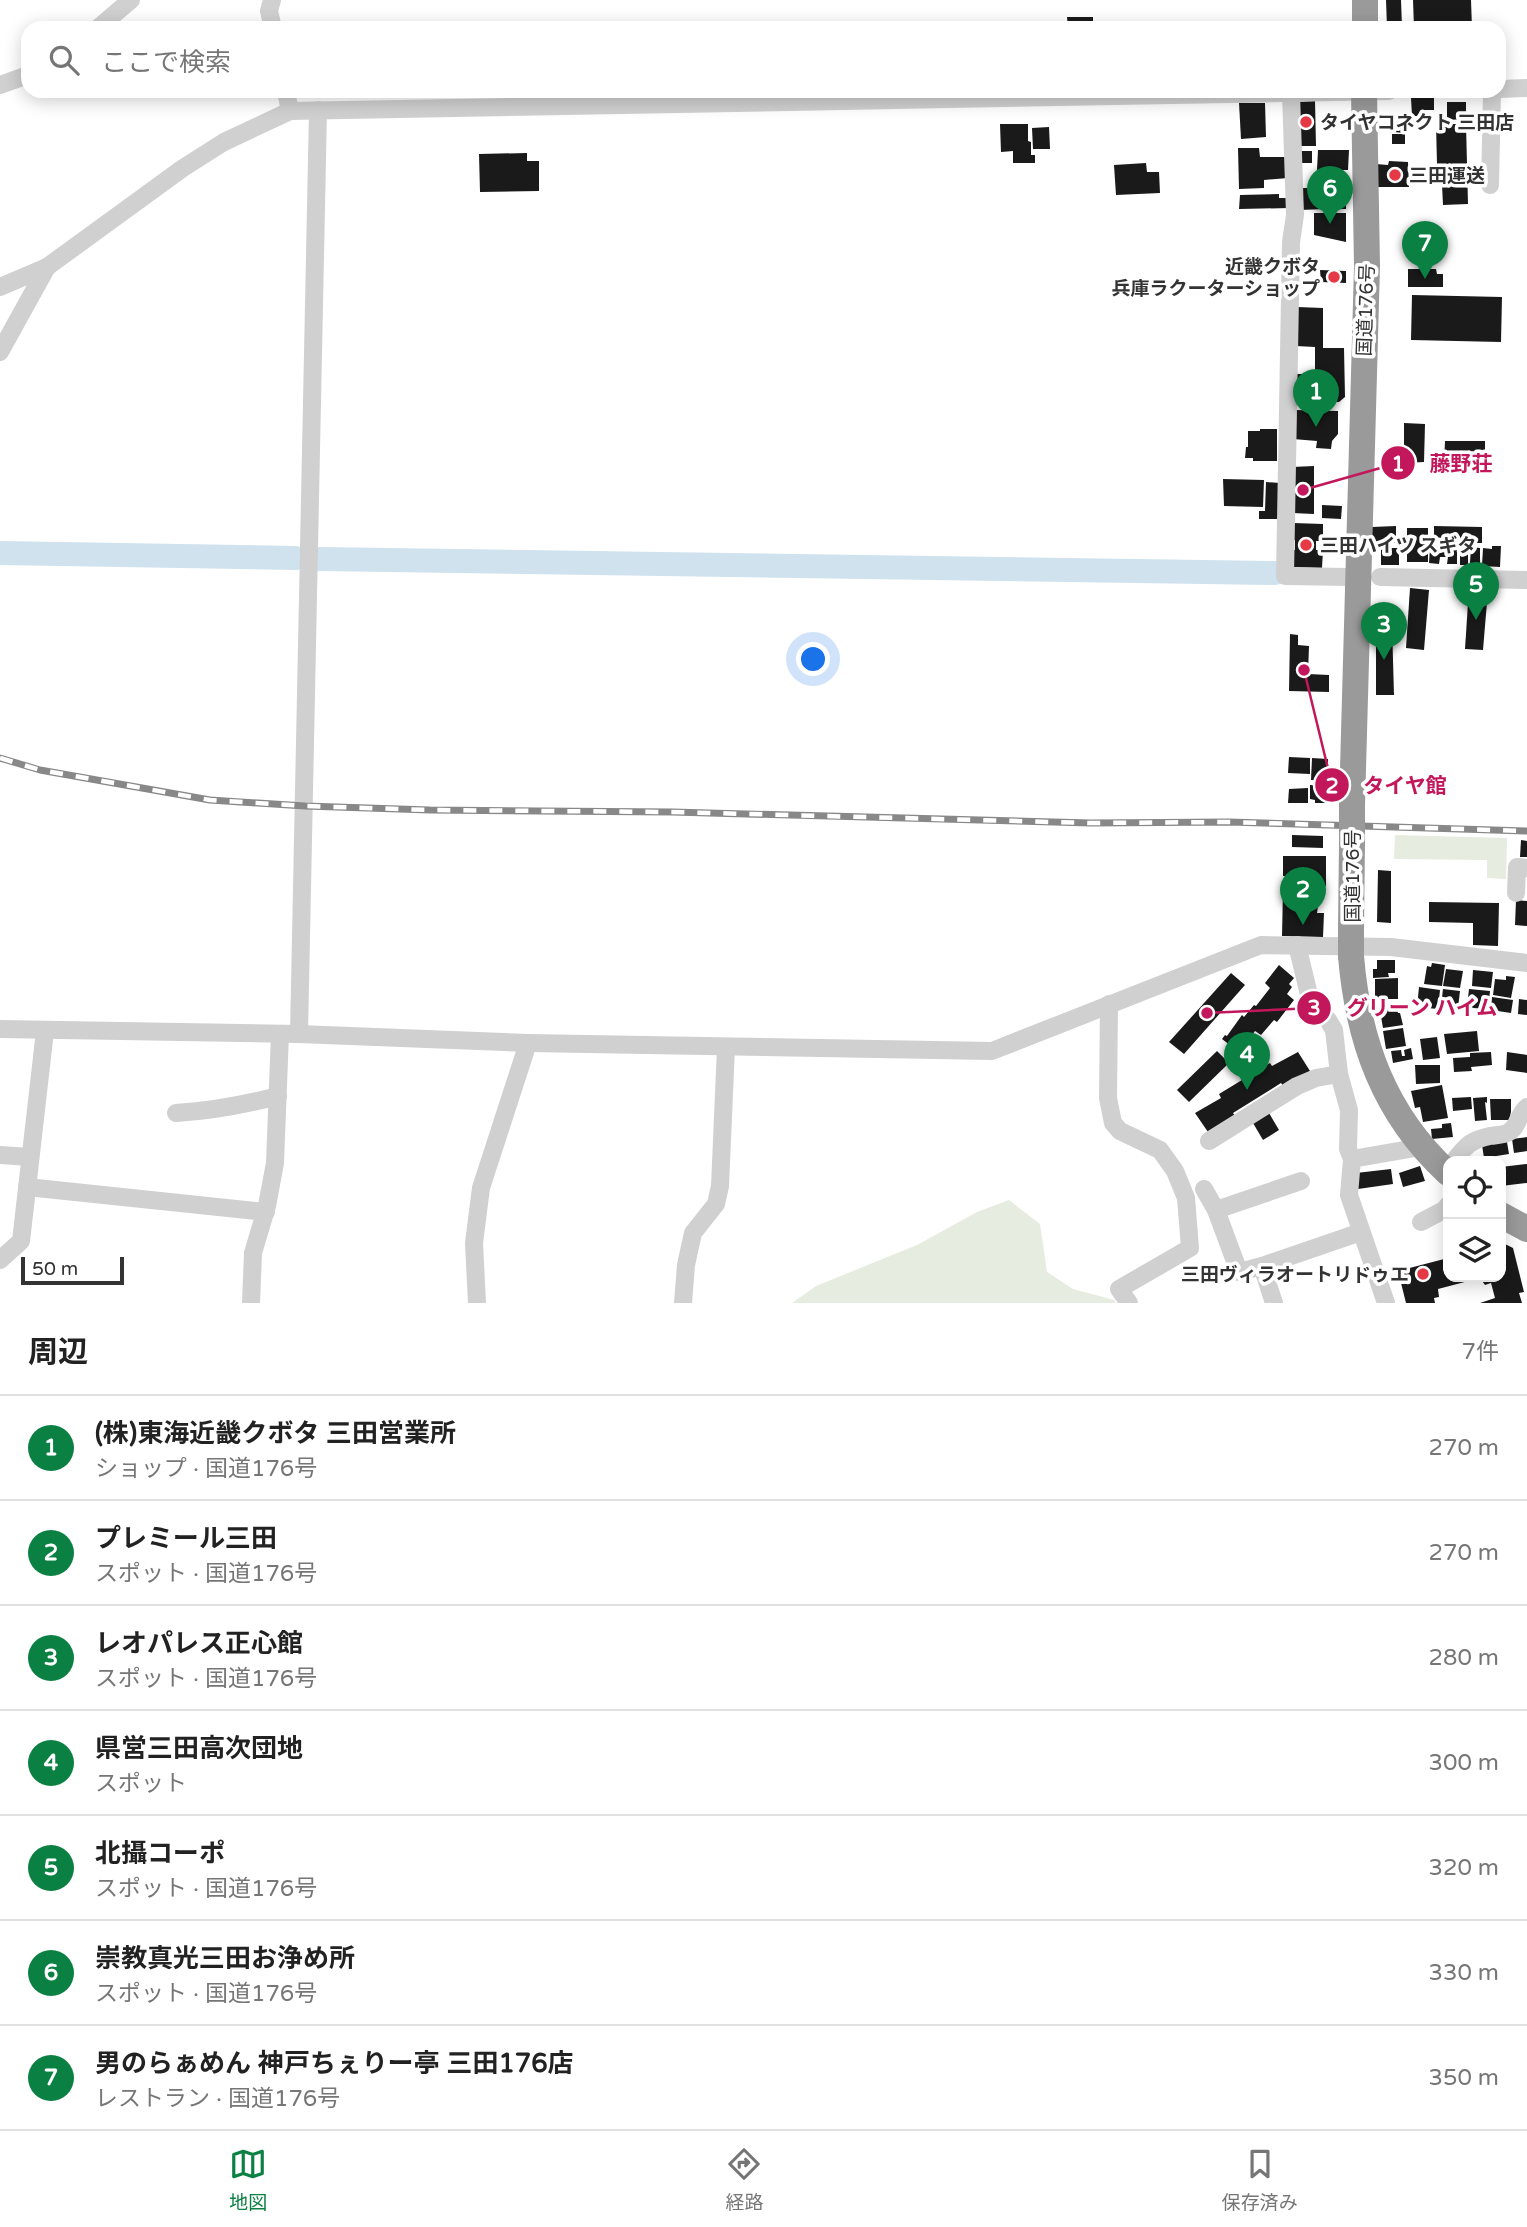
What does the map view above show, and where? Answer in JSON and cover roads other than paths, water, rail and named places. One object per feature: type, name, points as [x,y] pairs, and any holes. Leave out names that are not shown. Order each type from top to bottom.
[{"type":"highway","points":[[1365,0],[1365,21]]},
{"type":"highway","name":"国道176号","points":[[1364,98],[1367,266],[1354,679],[1351,943],[1355,997],[1373,1061],[1398,1114],[1422,1147],[1443,1163]]},
{"type":"highway","points":[[1506,1218],[1527,1229]]},
{"type":"street","points":[[106,21],[131,0]]},
{"type":"street","points":[[271,21],[269,11],[272,0]]},
{"type":"street","points":[[0,85],[21,78]]},
{"type":"street","points":[[1506,89],[1527,88]]},
{"type":"street","points":[[287,98],[290,111]]},
{"type":"street","points":[[0,287],[47,267],[183,168],[224,142],[290,111],[1005,98]]},
{"type":"street","points":[[1291,98],[1295,215],[1291,242],[1285,576],[1349,577]]},
{"type":"street","points":[[1490,185],[1492,98]]},
{"type":"street","points":[[299,1034],[306,797],[318,110]]},
{"type":"street","points":[[0,352],[47,267]]},
{"type":"street","points":[[1380,577],[1527,580]]},
{"type":"street","points":[[1516,893],[1517,867],[1527,868]]},
{"type":"street","points":[[0,1029],[299,1034],[528,1043],[992,1051],[1261,945],[1391,947],[1527,964]]},
{"type":"street","points":[[1297,946],[1311,1003],[1334,1030],[1339,1074],[1349,1110],[1348,1149],[1352,1159],[1349,1195],[1380,1301]]},
{"type":"street","points":[[1109,1004],[1108,1098],[1114,1123],[1120,1131],[1160,1150],[1175,1171],[1186,1198],[1190,1248],[1119,1289],[1129,1303]]},
{"type":"street","points":[[0,1260],[21,1241],[45,1031]]},
{"type":"street","points":[[251,1303],[253,1253],[275,1163],[280,1034]]},
{"type":"street","points":[[477,1303],[474,1243],[481,1188],[528,1043]]},
{"type":"street","points":[[683,1303],[686,1265],[693,1233],[716,1204],[720,1186],[726,1047]]},
{"type":"street","points":[[1209,1141],[1297,1086],[1316,1078],[1339,1074]]},
{"type":"street","points":[[176,1112],[229,1108],[278,1096]]},
{"type":"street","points":[[1458,1156],[1475,1139],[1508,1133],[1516,1127],[1520,1112],[1527,1107]]},
{"type":"street","points":[[1352,1159],[1422,1147]]},
{"type":"street","points":[[0,1155],[30,1157]]},
{"type":"street","points":[[1216,1210],[1301,1181]]},
{"type":"street","points":[[27,1187],[265,1212]]},
{"type":"street","points":[[1204,1189],[1216,1210],[1239,1272],[1361,1232]]},
{"type":"street","points":[[1421,1222],[1443,1211]]},
{"type":"street","points":[[1262,1266],[1274,1303]]},
{"type":"waterway","points":[[0,553],[295,558]]},
{"type":"waterway","points":[[318,559],[1275,573]]},
{"type":"railway","points":[[0,758],[40,770],[210,800],[305,806],[1091,823],[1229,822],[1527,831]]},
{"type":"place","name":"タイヤコネクト 三田店","points":[[1306,122]]},
{"type":"place","name":"三田運送","points":[[1395,175]]},
{"type":"place","name":"崇教真光三田お浄め所","points":[[1330,224]]},
{"type":"place","name":"近畿クボタ 兵庫ラクーターショップ","points":[[1334,277]]},
{"type":"place","name":"男のらぁめん 神戸ちぇりー亭 三田176店","points":[[1425,279]]},
{"type":"place","name":"(株)東海近畿クボタ 三田営業所","points":[[1316,427]]},
{"type":"place","name":"藤野荘","points":[[1303,490]]},
{"type":"place","name":"三田ハイツ スギタ","points":[[1306,545]]},
{"type":"place","name":"北攝コーポ","points":[[1476,620]]},
{"type":"place","name":"レオパレス正心館","points":[[1384,660]]},
{"type":"place","name":"タイヤ館","points":[[1304,670]]},
{"type":"place","name":"プレミール三田","points":[[1303,925]]},
{"type":"place","name":"グリーン ハイム","points":[[1207,1013]]},
{"type":"place","name":"県営三田高次団地","points":[[1247,1090]]},
{"type":"place","name":"三田ヴィラオートリドゥエ","points":[[1423,1274]]}]
